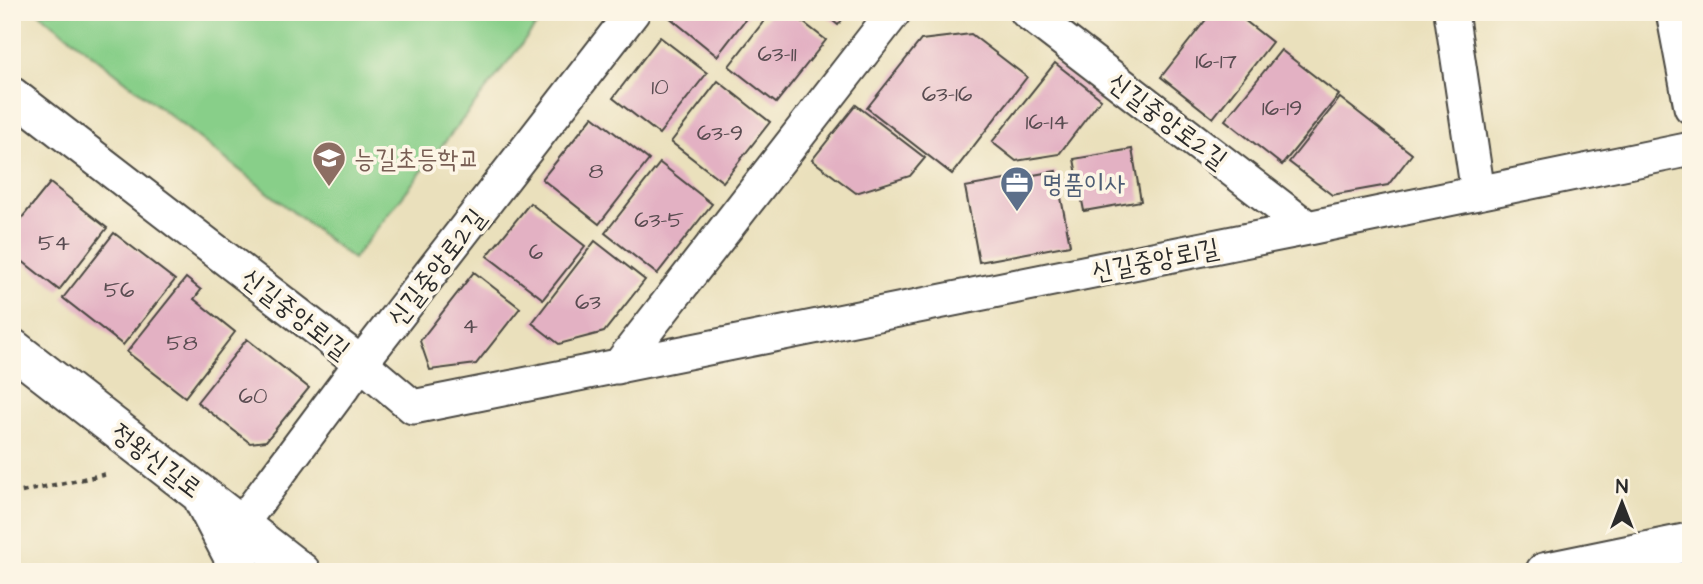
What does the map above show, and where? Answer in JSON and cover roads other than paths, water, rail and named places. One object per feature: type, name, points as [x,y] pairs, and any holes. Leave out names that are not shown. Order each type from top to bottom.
[{"type":"street","name":"신길중앙로2길","points":[[241,524],[361,363],[633,12]]},
{"type":"street","points":[[618,367],[894,12]]},
{"type":"street","name":"신길중앙로2길","points":[[1027,12],[1308,228]]},
{"type":"street","points":[[1426,12],[1453,24],[1478,193]]},
{"type":"street","points":[[1672,12],[1691,107]]},
{"type":"street","name":"신길중앙로1길","points":[[12,94],[361,363],[413,407],[1691,149]]},
{"type":"street","name":"정왕신길로","points":[[12,348],[301,572]]},
{"type":"street","points":[[200,493],[241,572]]},
{"type":"street","points":[[1545,572],[1691,541]]},
{"type":"place","name":"능길초등학교","points":[[329,188]]},
{"type":"place","name":"명품이사","points":[[1017,213]]}]
